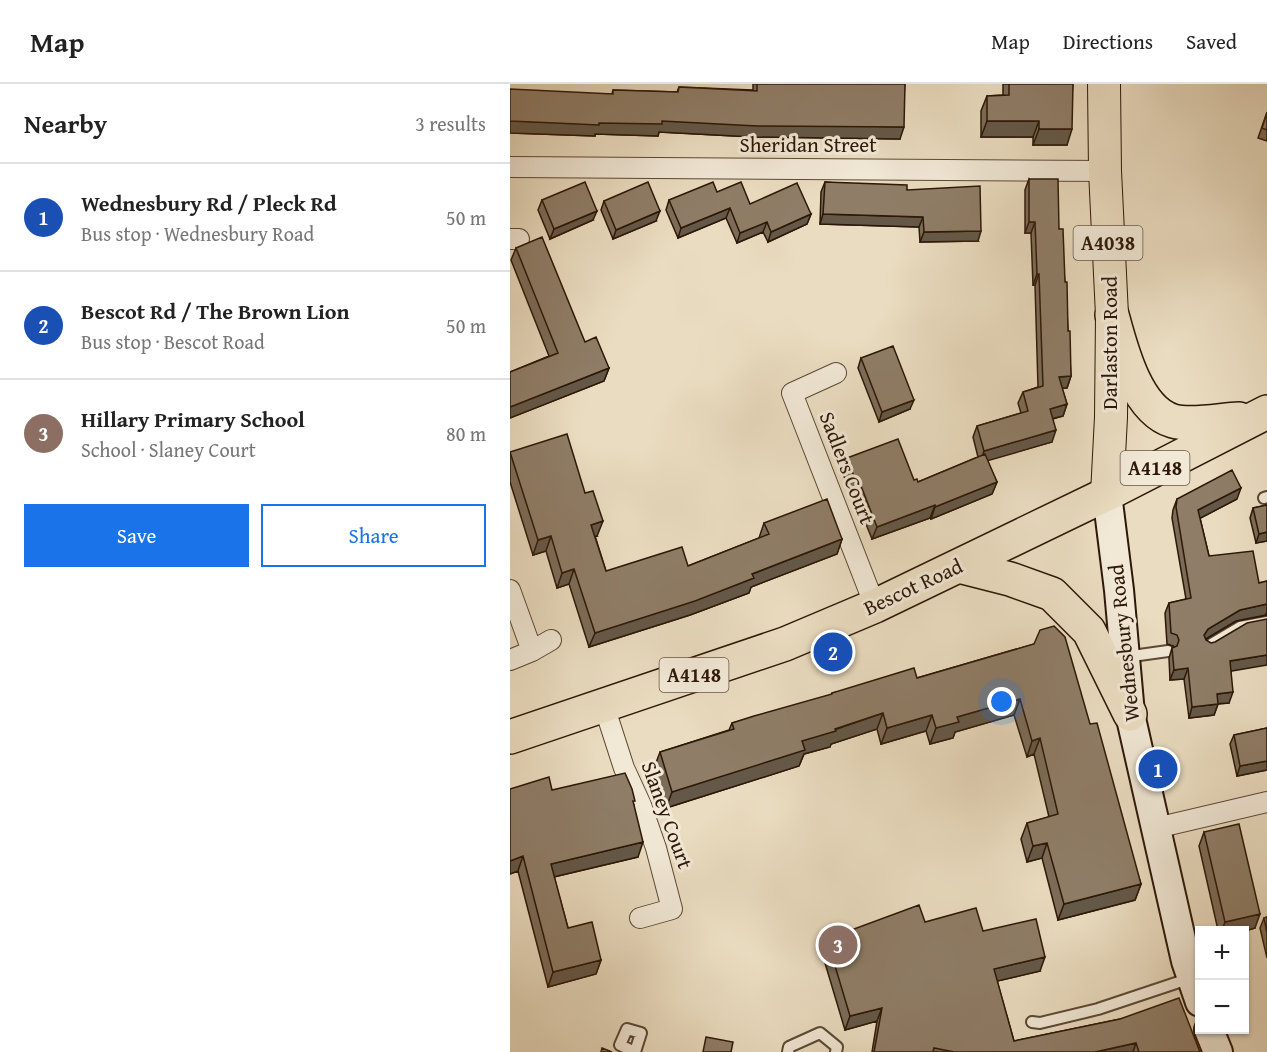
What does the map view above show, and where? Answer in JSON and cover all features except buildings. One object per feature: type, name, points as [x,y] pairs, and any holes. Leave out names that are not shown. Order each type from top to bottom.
[{"type":"highway","points":[[1112,315],[1122,353],[1137,388],[1159,414],[1172,421],[1184,423],[1261,415]]},
{"type":"highway","name":"A4148","points":[[1107,494],[1261,415]]},
{"type":"highway","name":"Bescot Road","points":[[510,737],[785,644],[875,606],[1107,494]]},
{"type":"highway","points":[[959,566],[1010,579],[1052,594],[1089,631],[1130,714]]},
{"type":"main road","name":"Darlaston Road","points":[[1104,84],[1105,171],[1112,315],[1111,417],[1107,494]]},
{"type":"street","name":"Sheridan Street","points":[[510,166],[1105,171]]},
{"type":"street","name":"Sadlers Court","points":[[836,373],[792,393],[875,606]]},
{"type":"street","name":"Wednesbury Road","points":[[1107,494],[1119,590],[1130,714],[1195,990]]},
{"type":"street","points":[[510,590],[532,651]]},
{"type":"street","points":[[510,660],[551,640]]},
{"type":"street","name":"Slaney Court","points":[[604,706],[624,768],[641,805],[656,848],[672,909],[640,918]]},
{"type":"street","points":[[1156,828],[1267,802]]},
{"type":"street","points":[[1211,1034],[1218,1052]]},
{"type":"lane","points":[[1208,646],[1240,627],[1267,622]]},
{"type":"lane","points":[[1125,657],[1168,651]]},
{"type":"lane","points":[[1032,1022],[1040,1023],[1195,990]]},
{"type":"lane","points":[[788,1052],[789,1047],[820,1033],[837,1047],[836,1052]]},
{"type":"place","name":"Bescot Rd / The Brown Lion","points":[[833,652]]},
{"type":"place","name":"Wednesbury Rd / Pleck Rd","points":[[1158,769]]},
{"type":"place","name":"Hillary Primary School","points":[[838,945]]}]
